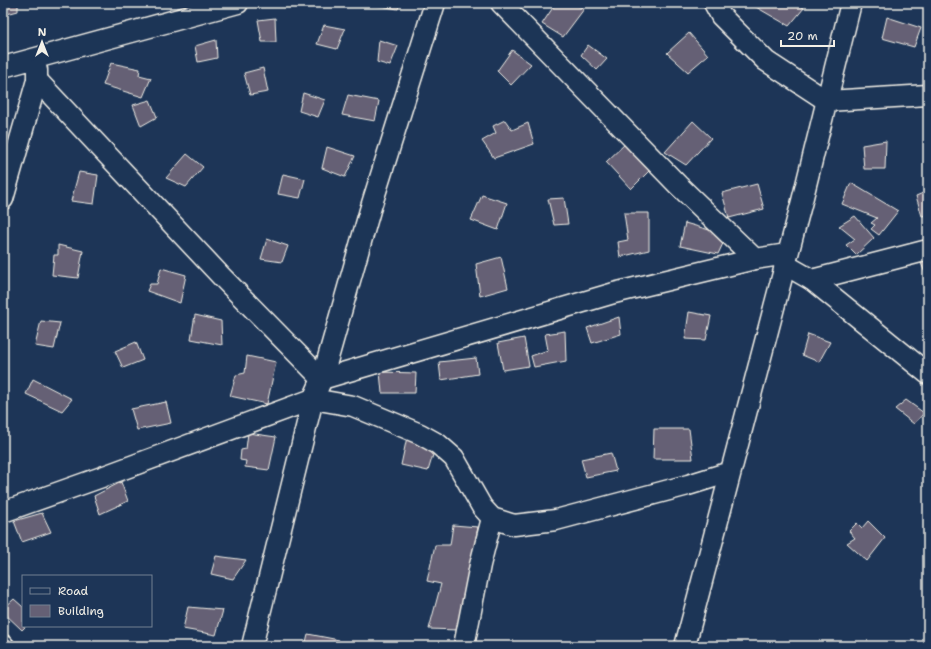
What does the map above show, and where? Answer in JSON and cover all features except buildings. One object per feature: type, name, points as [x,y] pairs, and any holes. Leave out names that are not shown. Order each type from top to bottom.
[{"type":"street","points":[[3,67],[238,3]]},
{"type":"street","points":[[252,646],[312,399],[322,379],[370,210],[434,3]]},
{"type":"street","points":[[502,3],[678,185],[755,259]]},
{"type":"street","points":[[714,3],[721,16],[766,61],[827,101],[928,95]]},
{"type":"street","points":[[685,646],[827,101],[851,3]]},
{"type":"street","points":[[3,199],[37,80],[38,58]]},
{"type":"street","points":[[37,80],[119,166],[220,276],[322,379]]},
{"type":"street","points":[[812,280],[928,250]]},
{"type":"street","points":[[322,379],[614,293],[755,259],[786,259],[928,374]]},
{"type":"street","points":[[3,512],[100,478],[312,399],[353,406],[420,434],[438,444],[454,458],[482,507],[492,518],[514,525],[556,520],[688,485],[730,472]]},
{"type":"street","points":[[464,646],[480,565],[492,518]]}]
